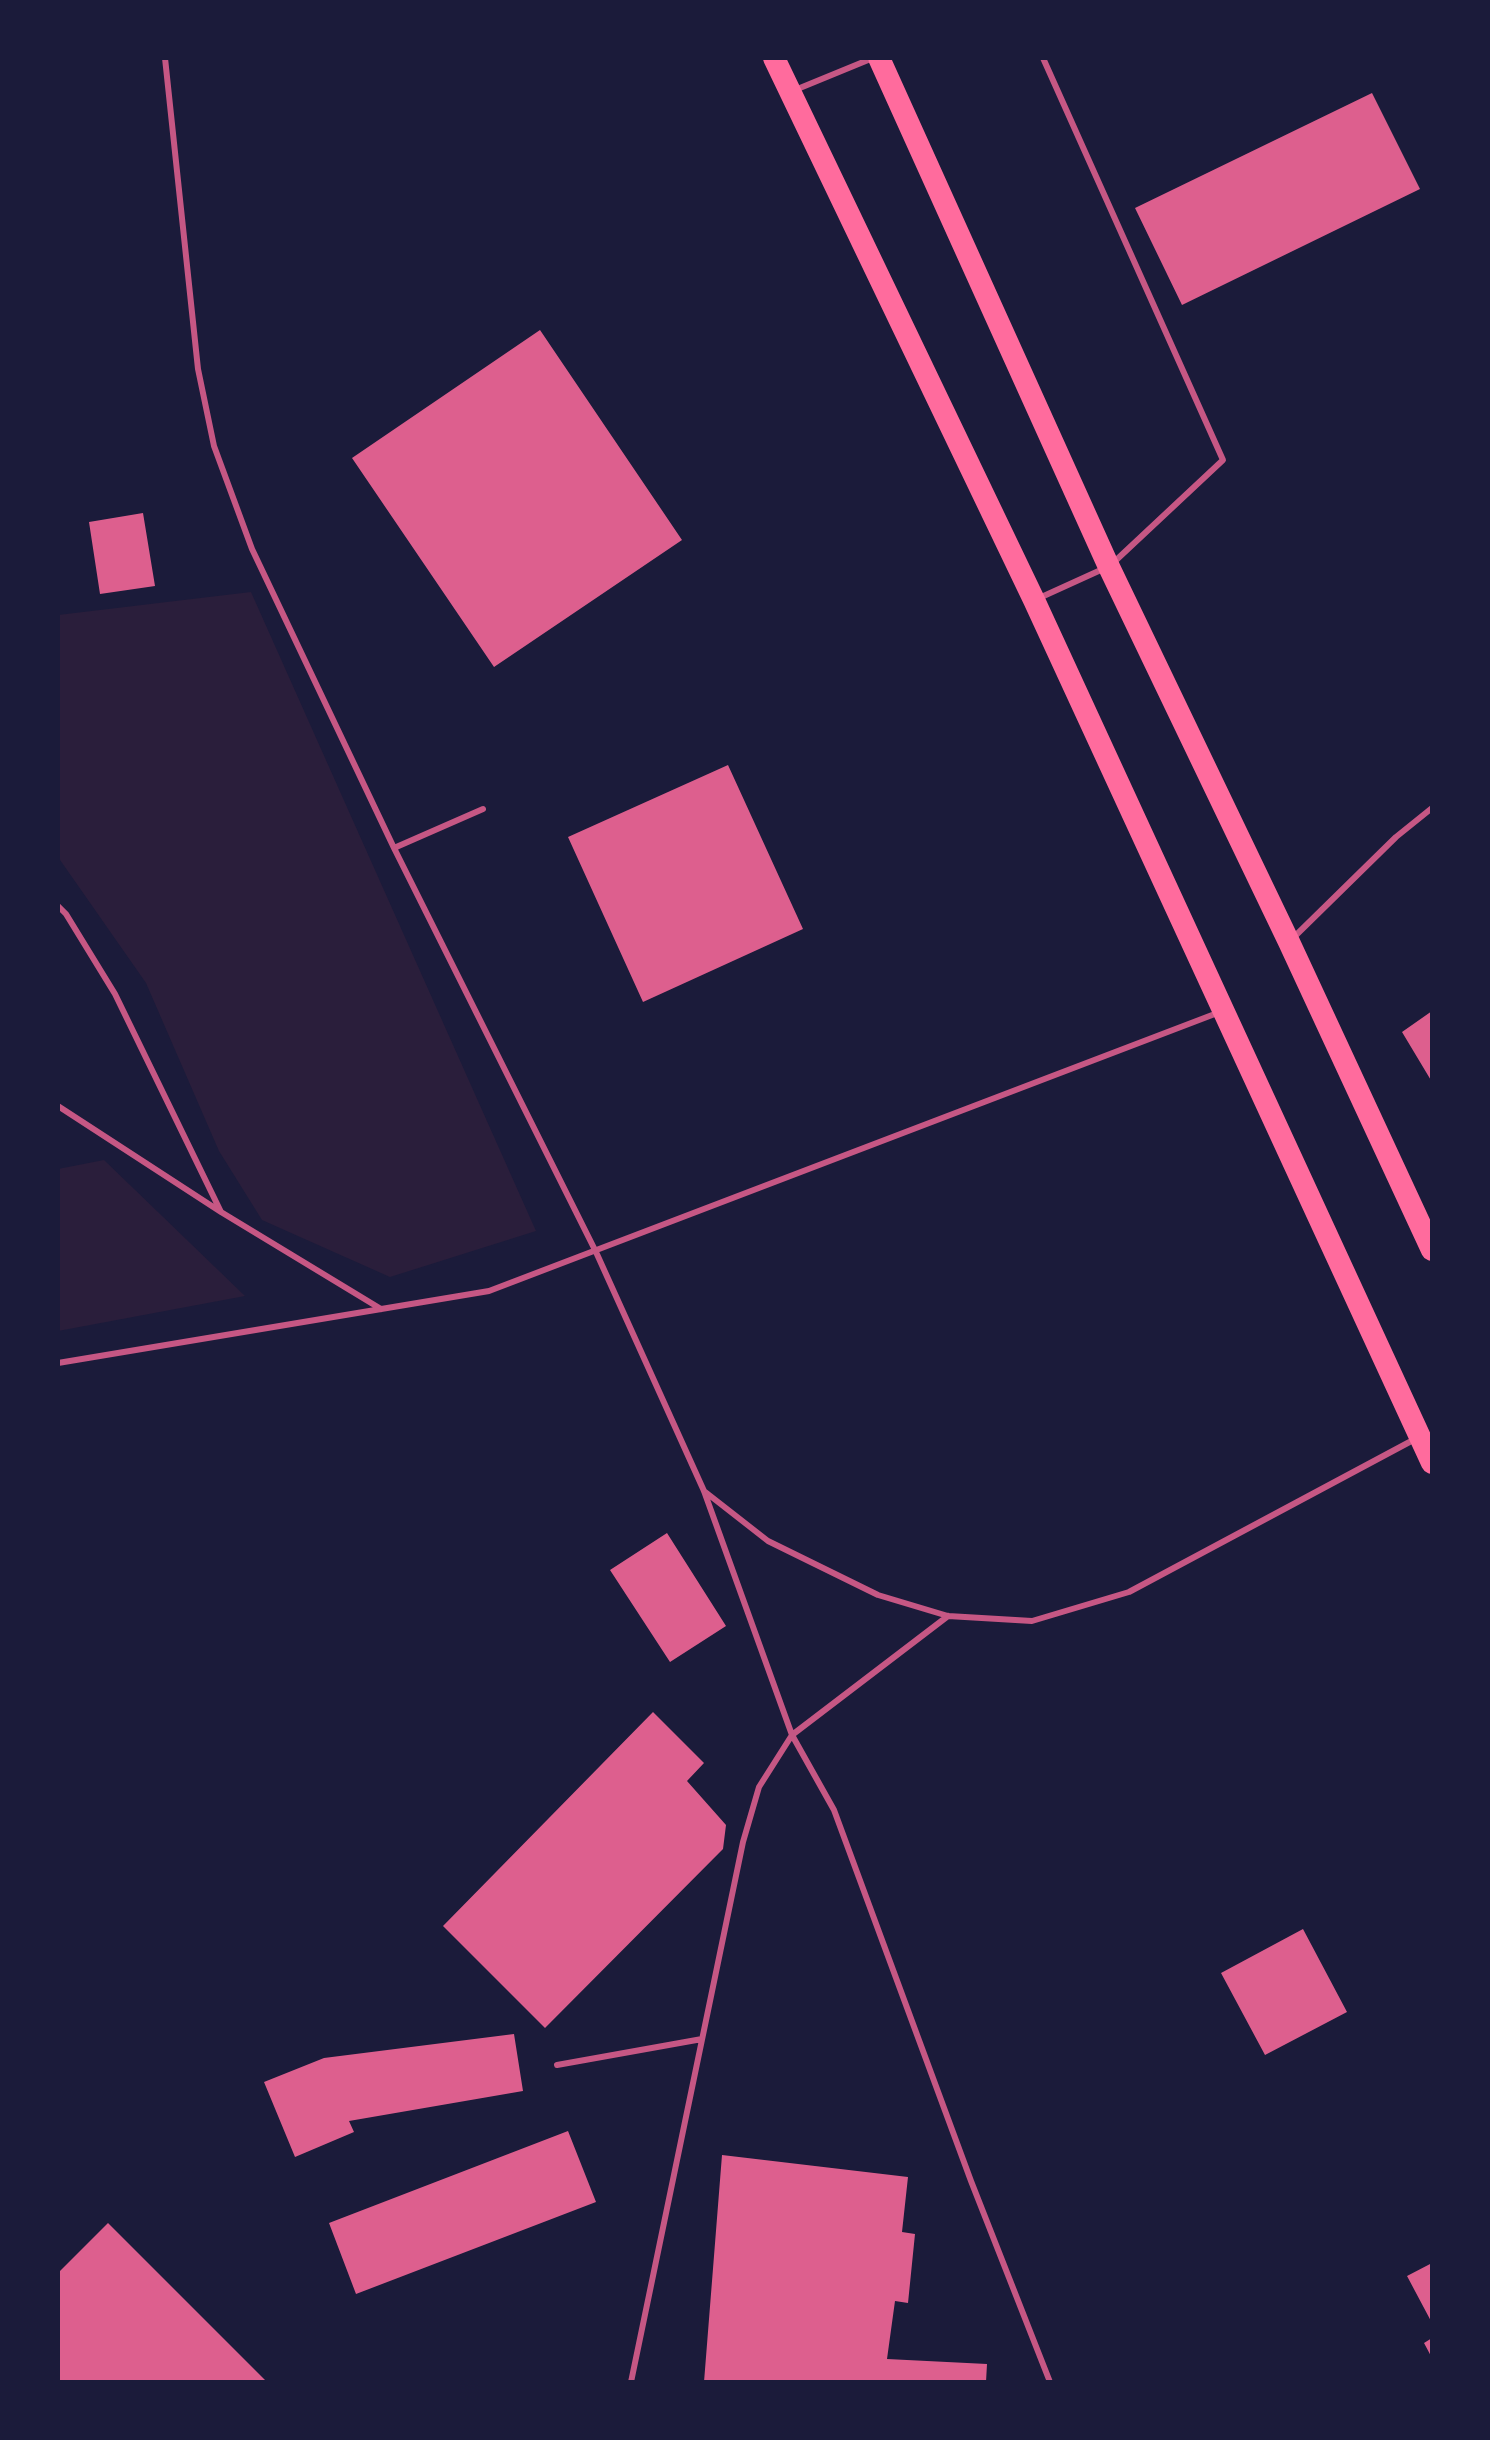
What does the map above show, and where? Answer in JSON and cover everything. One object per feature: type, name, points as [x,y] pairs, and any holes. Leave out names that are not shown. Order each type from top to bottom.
[{"type":"highway","points":[[774,58],[1034,600],[1432,1463]]},
{"type":"highway","points":[[879,58],[1109,567],[1289,942],[1432,1250]]},
{"type":"lane","points":[[165,58],[198,369],[214,446],[252,549],[394,848],[596,1252],[704,1491],[792,1735],[834,1810],[971,2181],[1050,2382]]},
{"type":"lane","points":[[791,92],[873,58]]},
{"type":"lane","points":[[1034,600],[1109,567],[1223,460],[1043,58]]},
{"type":"lane","points":[[1289,942],[1396,837],[1432,808]]},
{"type":"lane","points":[[394,848],[483,809]]},
{"type":"lane","points":[[58,906],[115,994],[221,1212]]},
{"type":"lane","points":[[58,1363],[489,1291],[1223,1010]]},
{"type":"lane","points":[[58,1106],[221,1212],[381,1309]]},
{"type":"lane","points":[[704,1491],[768,1541],[878,1595],[948,1616],[1032,1621],[1129,1592],[1420,1436]]},
{"type":"lane","points":[[631,2382],[743,1842],[759,1787],[792,1735],[948,1616]]},
{"type":"lane","points":[[557,2065],[702,2039]]},
{"type":"shaded area","points":[[251,592],[536,1231],[390,1277],[262,1220],[219,1151],[146,983],[58,857],[58,615]]},
{"type":"shaded area","points":[[104,1160],[245,1296],[58,1331],[58,1169]]},
{"type":"building","points":[[1372,93],[1420,189],[1182,305],[1135,208]]},
{"type":"building","points":[[540,330],[682,540],[494,667],[352,458]]},
{"type":"building","points":[[143,513],[155,586],[100,594],[89,522]]},
{"type":"building","points":[[728,765],[803,929],[643,1002],[568,837]]},
{"type":"building","points":[[1432,1011],[1432,1082],[1402,1032]]},
{"type":"building","points":[[667,1533],[726,1626],[670,1662],[610,1570]]},
{"type":"building","points":[[653,1712],[704,1763],[687,1781],[726,1825],[723,1849],[545,2028],[443,1926]]},
{"type":"building","points":[[1303,1929],[1347,2012],[1265,2055],[1221,1973]]},
{"type":"building","points":[[514,2034],[523,2091],[349,2121],[354,2132],[295,2157],[264,2082],[324,2058]]},
{"type":"building","points":[[568,2131],[596,2202],[356,2294],[329,2223]]},
{"type":"building","points":[[722,2155],[908,2177],[902,2232],[915,2234],[908,2303],[895,2301],[887,2359],[987,2364],[986,2382],[704,2382]]},
{"type":"building","points":[[108,2223],[267,2382],[58,2382],[58,2273]]},
{"type":"building","points":[[1432,2263],[1432,2323],[1407,2276]]},
{"type":"building","points":[[1432,2338],[1432,2358],[1424,2343]]}]
